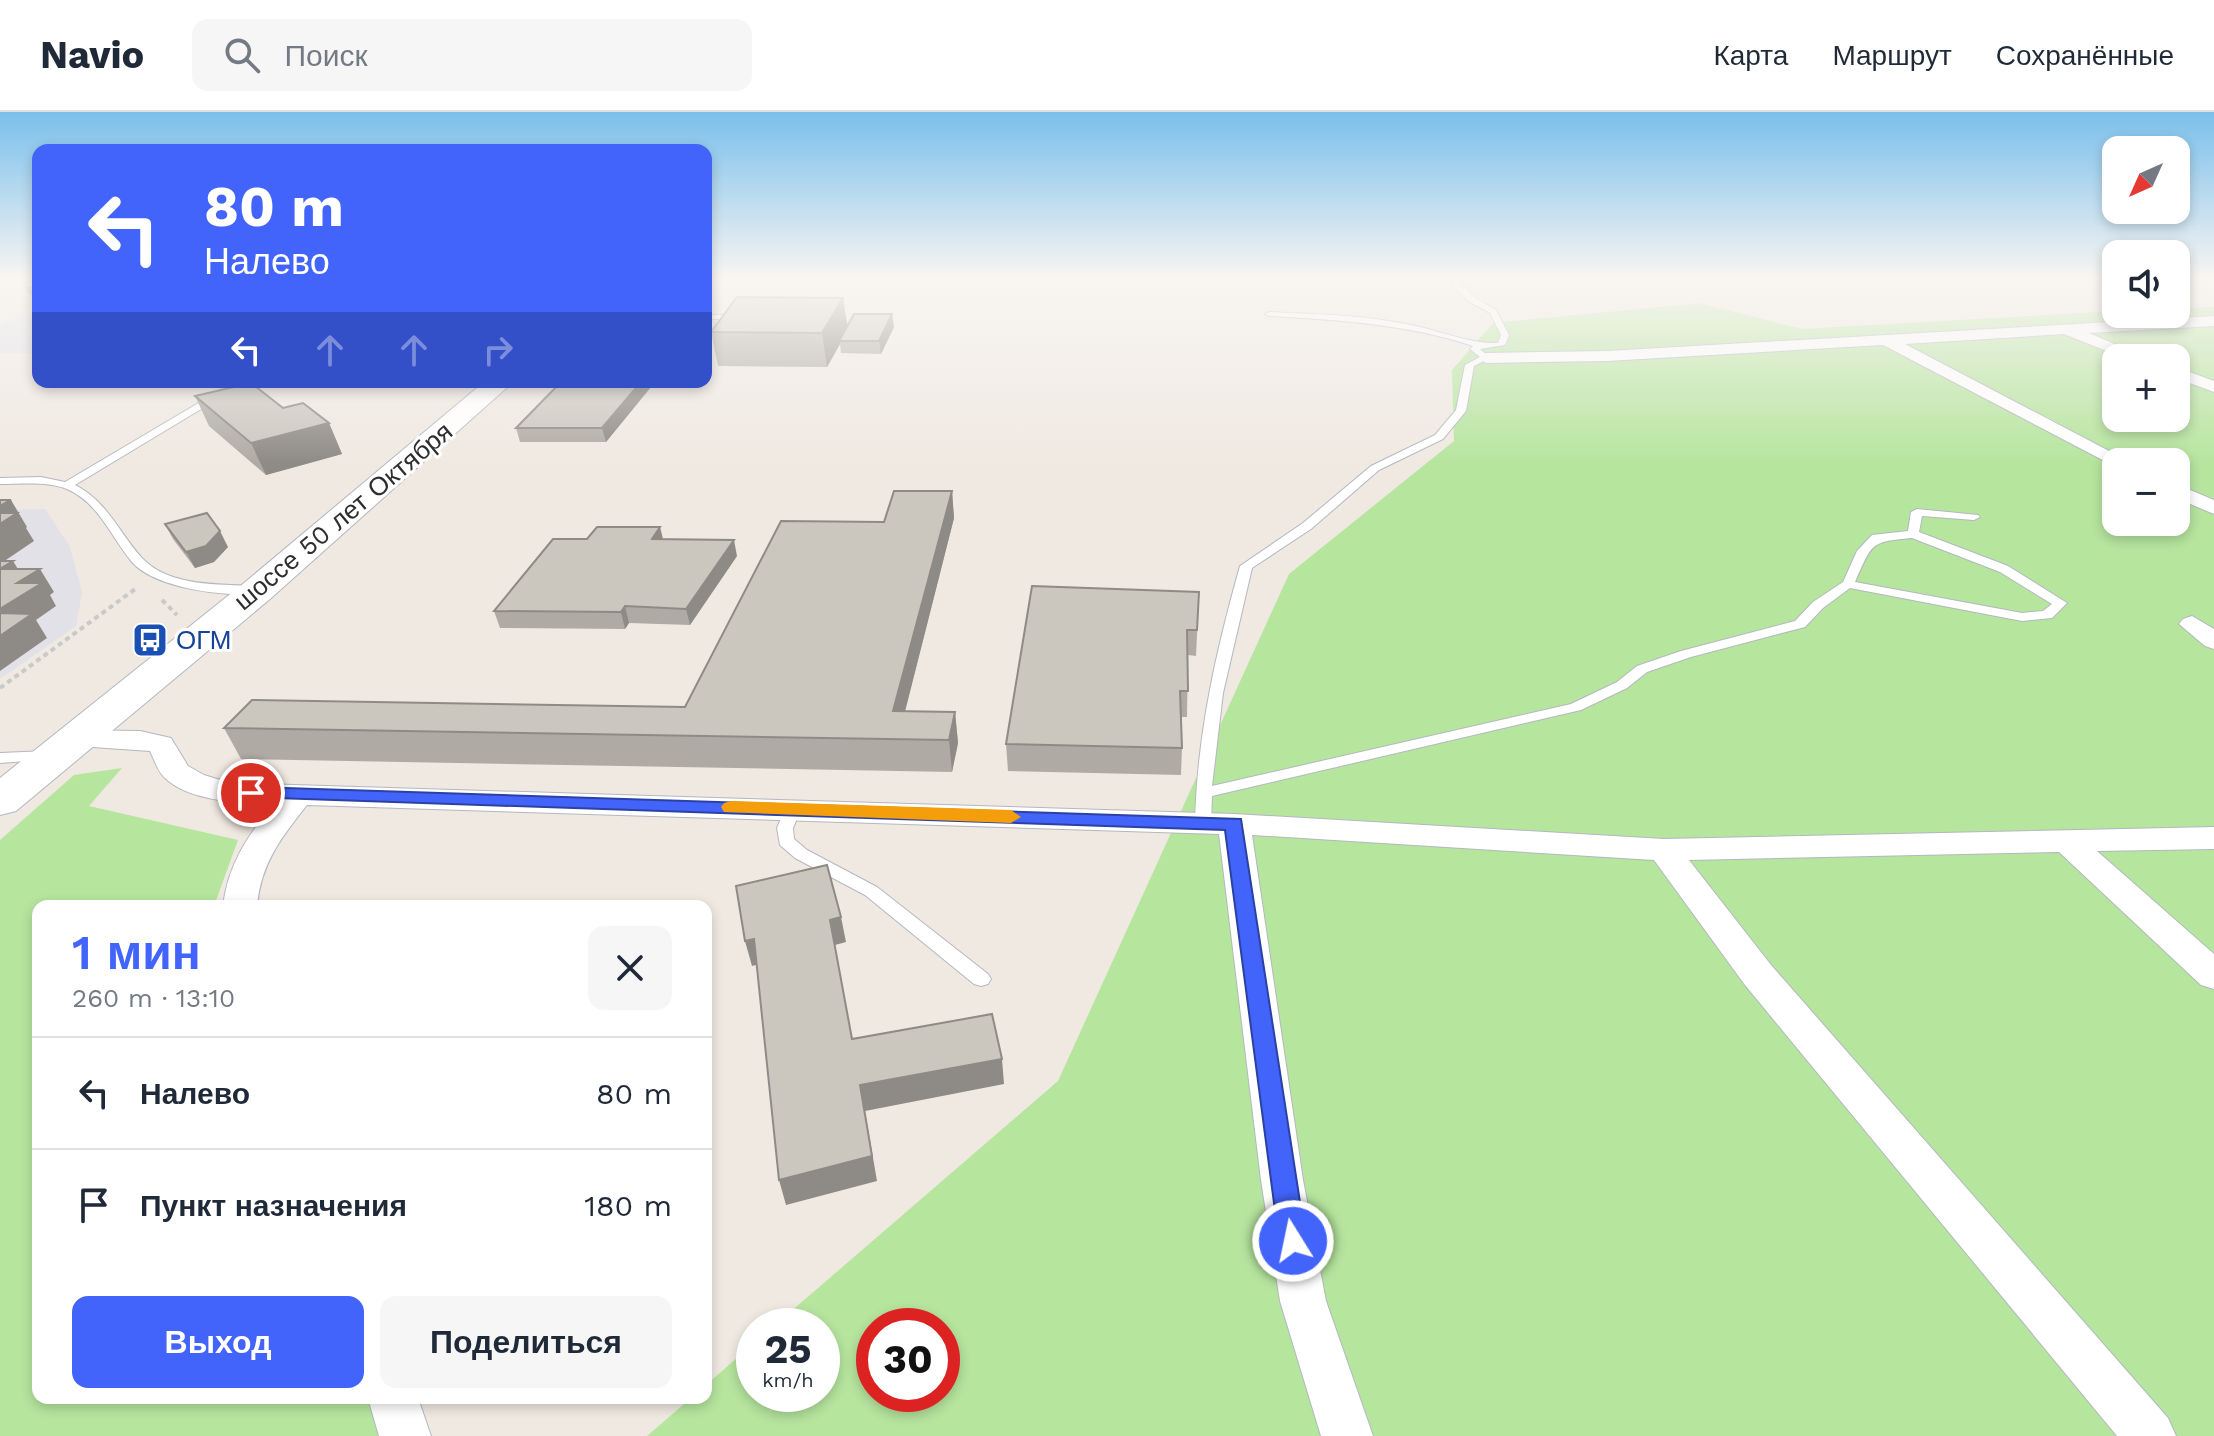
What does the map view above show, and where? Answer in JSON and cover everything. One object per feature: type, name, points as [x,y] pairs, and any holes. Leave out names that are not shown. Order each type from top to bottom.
[{"type":"street","points":[[1483,352],[1607,356],[1854,341]]},
{"type":"street","points":[[1886,341],[2102,453]]},
{"type":"street","points":[[2190,378],[2214,387]]},
{"type":"street","name":"шоссе 50 лет Октября","points":[[0,801],[257,591],[493,388]]},
{"type":"street","points":[[2190,497],[2214,508]]},
{"type":"street","points":[[2192,624],[2214,641]]},
{"type":"street","points":[[64,748],[140,740],[161,744],[176,772],[193,782],[228,793],[793,809],[1213,813],[1664,850],[2214,838]]},
{"type":"street","points":[[240,900],[241,880],[251,857],[299,794]]},
{"type":"street","points":[[1213,813],[1303,1301],[1347,1436]]},
{"type":"street","points":[[2065,840],[2214,975]]},
{"type":"street","points":[[1664,850],[1758,975],[2150,1436]]},
{"type":"street","points":[[395,1404],[405,1436]]},
{"type":"lane","points":[[1462,341],[1483,352]]},
{"type":"lane","points":[[1503,341],[1501,345],[1483,352],[1470,365],[1461,411],[1439,437],[1375,468],[1307,526],[1246,566],[1207,728],[1213,813],[1576,707],[1622,685],[1642,669],[1800,624],[1818,605],[1848,584],[1863,551],[1876,538],[1913,534],[2004,569],[2060,603],[2047,615],[2022,617],[1848,584]]},
{"type":"lane","points":[[69,484],[231,388]]},
{"type":"lane","points":[[0,481],[69,484],[95,502],[132,554],[157,573],[191,585],[257,591]]},
{"type":"lane","points":[[1913,534],[1917,512],[1974,517]]},
{"type":"lane","points":[[0,758],[64,748]]},
{"type":"lane","points":[[793,809],[785,828],[786,841],[801,854],[871,891],[981,979]]},
{"type":"path","points":[[0,688],[157,573]]},
{"type":"shaded area","points":[[0,341],[32,341],[32,353],[0,353]]},
{"type":"shaded area","points":[[45,509],[70,547],[82,593],[76,626],[0,679],[0,510]]},
{"type":"green space","points":[[1477,341],[2214,341],[2214,1436],[647,1436],[684,1404],[712,1404],[712,1380],[736,1359],[736,1412],[840,1412],[840,1308],[795,1308],[1058,1081],[1289,574],[1454,441],[1452,370]]},
{"type":"green space","points":[[122,768],[89,806],[238,840],[216,900],[32,900],[32,1404],[370,1404],[378,1436],[0,1436],[0,840],[74,775]]},
{"type":"building","points":[[229,388],[257,388],[283,408],[303,403],[329,423],[251,443],[195,396]]},
{"type":"building","points":[[555,388],[636,388],[602,428],[516,428]]},
{"type":"building","points":[[894,491],[952,491],[893,711],[955,712],[949,740],[224,728],[252,700],[685,707],[781,521],[884,522]]},
{"type":"building","points":[[0,513],[17,513],[0,524]]},
{"type":"building","points":[[207,513],[220,531],[206,546],[186,552],[165,524]]},
{"type":"building","points":[[597,527],[660,527],[652,539],[734,540],[686,609],[625,606],[621,612],[494,611],[553,539],[587,539]]},
{"type":"building","points":[[0,561],[13,561],[0,569]]},
{"type":"building","points":[[0,569],[40,569],[17,583],[42,583],[0,609]]},
{"type":"building","points":[[1032,586],[1199,592],[1197,630],[1187,630],[1188,691],[1180,691],[1182,748],[1006,744]]},
{"type":"building","points":[[0,613],[32,614],[0,636]]},
{"type":"building","points":[[827,865],[841,917],[830,920],[852,1039],[992,1014],[1002,1059],[860,1085],[872,1156],[779,1180],[754,939],[745,941],[736,886]]},
{"type":"slow traffic","points":[[731,807],[1011,817]]},
{"type":"place","name":"ОГМ","points":[[150,640]]},
{"type":"route","points":[[251,793],[1234,824],[1293,1241]]}]
